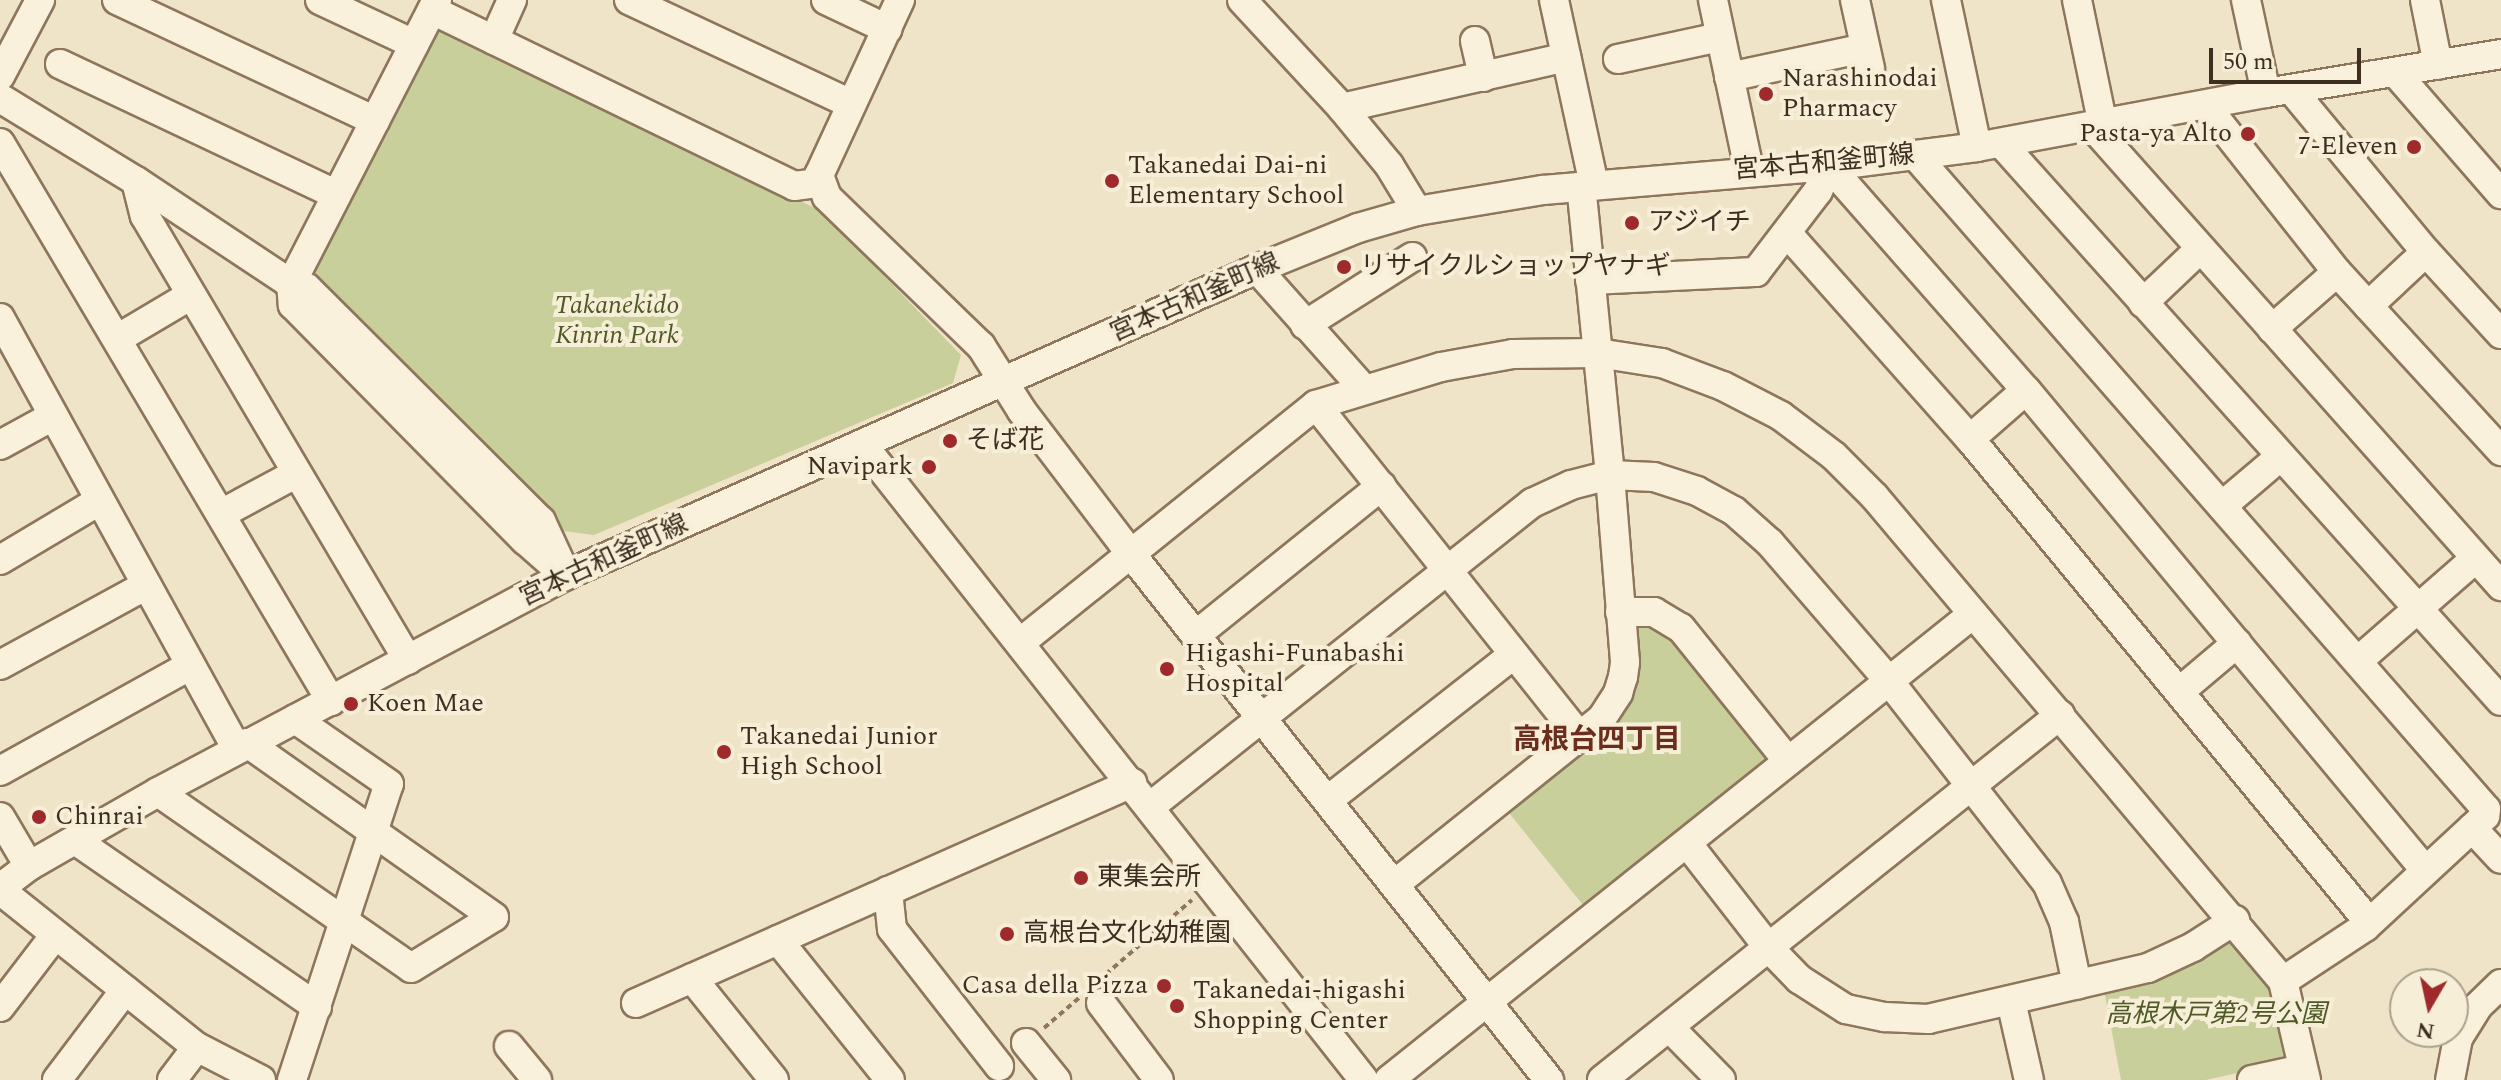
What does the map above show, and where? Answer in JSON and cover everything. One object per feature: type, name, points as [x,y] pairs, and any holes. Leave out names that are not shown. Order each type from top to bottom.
[{"type":"street","points":[[0,76],[40,0]]},
{"type":"street","points":[[117,0],[375,121]]},
{"type":"street","points":[[320,0],[414,44]]},
{"type":"street","points":[[494,40],[512,0]]},
{"type":"street","points":[[629,0],[851,104]]},
{"type":"street","points":[[826,0],[887,29]]},
{"type":"street","points":[[900,0],[825,160],[819,183],[827,197],[981,346],[1022,411],[1131,554],[1549,1080]]},
{"type":"street","points":[[1242,0],[1342,108],[1389,165],[1417,211]]},
{"type":"street","points":[[1395,884],[1602,718],[1618,693],[1625,662],[1590,280],[1587,186],[1554,0]]},
{"type":"street","points":[[1713,0],[1749,170]]},
{"type":"street","points":[[1729,77],[1867,58],[1855,0]]},
{"type":"street","points":[[1946,0],[1989,145],[2143,303],[2501,701]]},
{"type":"street","points":[[2077,0],[2099,127],[2200,249],[2501,586]]},
{"type":"street","points":[[2246,0],[2279,91],[2501,334]]},
{"type":"street","points":[[2425,0],[2438,65]]},
{"type":"street","points":[[291,284],[434,5],[494,40],[794,186],[819,183]]},
{"type":"street","points":[[1618,59],[1720,37]]},
{"type":"street","points":[[1475,41],[1483,77]]},
{"type":"street","name":"宮本古和釜町線","points":[[0,889],[29,866],[158,792],[566,575],[1257,269],[1358,228],[1417,211],[1587,186],[1749,170],[1829,166],[1989,145],[2099,127],[2279,91],[2501,54]]},
{"type":"street","points":[[1342,108],[1566,57]]},
{"type":"street","points":[[60,64],[337,195]]},
{"type":"street","points":[[2395,72],[2501,194]]},
{"type":"street","points":[[0,98],[136,181],[291,284],[307,288],[541,521],[566,575]]},
{"type":"street","points":[[2205,105],[2337,272],[2501,451]]},
{"type":"street","points":[[0,143],[331,701]]},
{"type":"street","points":[[1915,155],[2484,804],[2501,859]]},
{"type":"street","points":[[1590,280],[1756,272],[1818,191],[1829,166],[2026,390],[2425,870]]},
{"type":"street","points":[[136,181],[145,216],[408,660]]},
{"type":"street","points":[[1787,233],[1970,439],[2369,922]]},
{"type":"street","points":[[2143,303],[2200,249]]},
{"type":"street","points":[[2368,306],[2426,252]]},
{"type":"street","points":[[1305,325],[1412,257]]},
{"type":"street","points":[[1257,269],[1364,389]]},
{"type":"street","points":[[2272,329],[2337,272]]},
{"type":"street","points":[[117,339],[191,295]]},
{"type":"street","points":[[2,328],[191,665],[242,746],[494,917],[411,968],[158,792]]},
{"type":"street","points":[[1021,642],[1316,405],[1475,360],[1513,354],[1598,353],[1662,363],[1723,386],[1781,416],[1834,456],[1874,496],[2235,920],[2283,981],[2305,1074],[2252,1080]]},
{"type":"street","points":[[1970,439],[2026,390]]},
{"type":"street","points":[[1316,405],[1579,736]]},
{"type":"street","points":[[0,445],[53,416]]},
{"type":"street","points":[[862,444],[1151,806],[1364,1080]]},
{"type":"street","points":[[2222,506],[2281,456]]},
{"type":"street","points":[[221,514],[297,473]]},
{"type":"street","points":[[1151,806],[1260,716],[1532,503],[1571,485],[1610,475],[1654,477],[1697,491],[1734,511],[1770,543],[1889,681],[2047,883],[2064,922],[2077,985]]},
{"type":"street","points":[[1196,635],[1381,486]]},
{"type":"street","points":[[0,560],[99,501]]},
{"type":"street","points":[[2359,660],[2476,558]]},
{"type":"street","points":[[0,665],[147,585]]},
{"type":"street","points":[[1620,612],[1654,612],[1681,628],[1788,761]]},
{"type":"street","points":[[1389,1080],[1973,614]]},
{"type":"street","points":[[2179,692],[2237,643]]},
{"type":"street","points":[[1328,800],[1514,654]]},
{"type":"street","points":[[0,771],[191,665]]},
{"type":"street","points":[[1602,1080],[2060,715]]},
{"type":"street","points":[[292,1080],[389,784],[295,719]]},
{"type":"street","points":[[636,1003],[1132,783]]},
{"type":"street","points":[[2283,981],[2369,922],[2486,814]]},
{"type":"street","points":[[0,817],[29,866]]},
{"type":"street","points":[[75,840],[317,1007]]},
{"type":"street","points":[[1687,843],[1768,947],[1799,979],[1828,1000],[1867,1014],[1928,1019],[2148,968],[2193,947],[2235,920]]},
{"type":"street","points":[[0,889],[197,1047],[261,1080]]},
{"type":"street","points":[[888,891],[892,929],[999,1066]]},
{"type":"street","points":[[0,1007],[55,935]]},
{"type":"street","points":[[778,940],[890,1080]]},
{"type":"street","points":[[692,978],[774,1080]]},
{"type":"street","points":[[2450,1080],[2458,1038],[2477,1007],[2501,984]]},
{"type":"street","points":[[57,1080],[125,990]]},
{"type":"street","points":[[2011,1001],[2029,1080]]},
{"type":"street","points":[[1101,1003],[1159,1080]]},
{"type":"street","points":[[1669,1027],[1721,1080]]},
{"type":"street","points":[[1026,1043],[1056,1080]]},
{"type":"street","points":[[509,1046],[537,1080]]},
{"type":"street","points":[[172,1080],[197,1047]]},
{"type":"green space","name":"Takanekido Kinrin Park","points":[[434,22],[821,211],[961,355],[953,383],[594,535],[563,531],[314,283],[310,275]]},
{"type":"green space","points":[[1665,623],[1773,763],[1587,910],[1505,808],[1597,735],[1631,625]]},
{"type":"green space","name":"高根木戸第2号公園","points":[[2226,938],[2241,942],[2276,986],[2292,1052],[2283,1063],[2206,1080],[2121,1080],[2104,990]]},
{"type":"place","name":"Narashinodai Pharmacy","points":[[1766,94]]},
{"type":"place","name":"Pasta-ya Alto","points":[[2248,134]]},
{"type":"place","name":"7-Eleven","points":[[2414,147]]},
{"type":"place","name":"Takanedai Dai-ni Elementary School","points":[[1112,181]]},
{"type":"place","name":"アジイチ","points":[[1632,223]]},
{"type":"place","name":"リサイクルショップヤナギ","points":[[1344,267]]},
{"type":"place","name":"そば花","points":[[950,441]]},
{"type":"place","name":"Navipark","points":[[929,467]]},
{"type":"place","name":"Higashi-Funabashi Hospital","points":[[1167,669]]},
{"type":"place","name":"Koen Mae","points":[[351,704]]},
{"type":"place","name":"Takanedai Junior High School","points":[[724,752]]},
{"type":"place","name":"Chinrai","points":[[39,817]]},
{"type":"place","name":"東集会所","points":[[1081,878]]},
{"type":"place","name":"高根台文化幼稚園","points":[[1007,934]]},
{"type":"place","name":"Casa della Pizza","points":[[1164,986]]},
{"type":"place","name":"Takanedai-higashi Shopping Center","points":[[1177,1006]]},
{"type":"district","name":"高根台四丁目","points":[[1597,740]]}]
